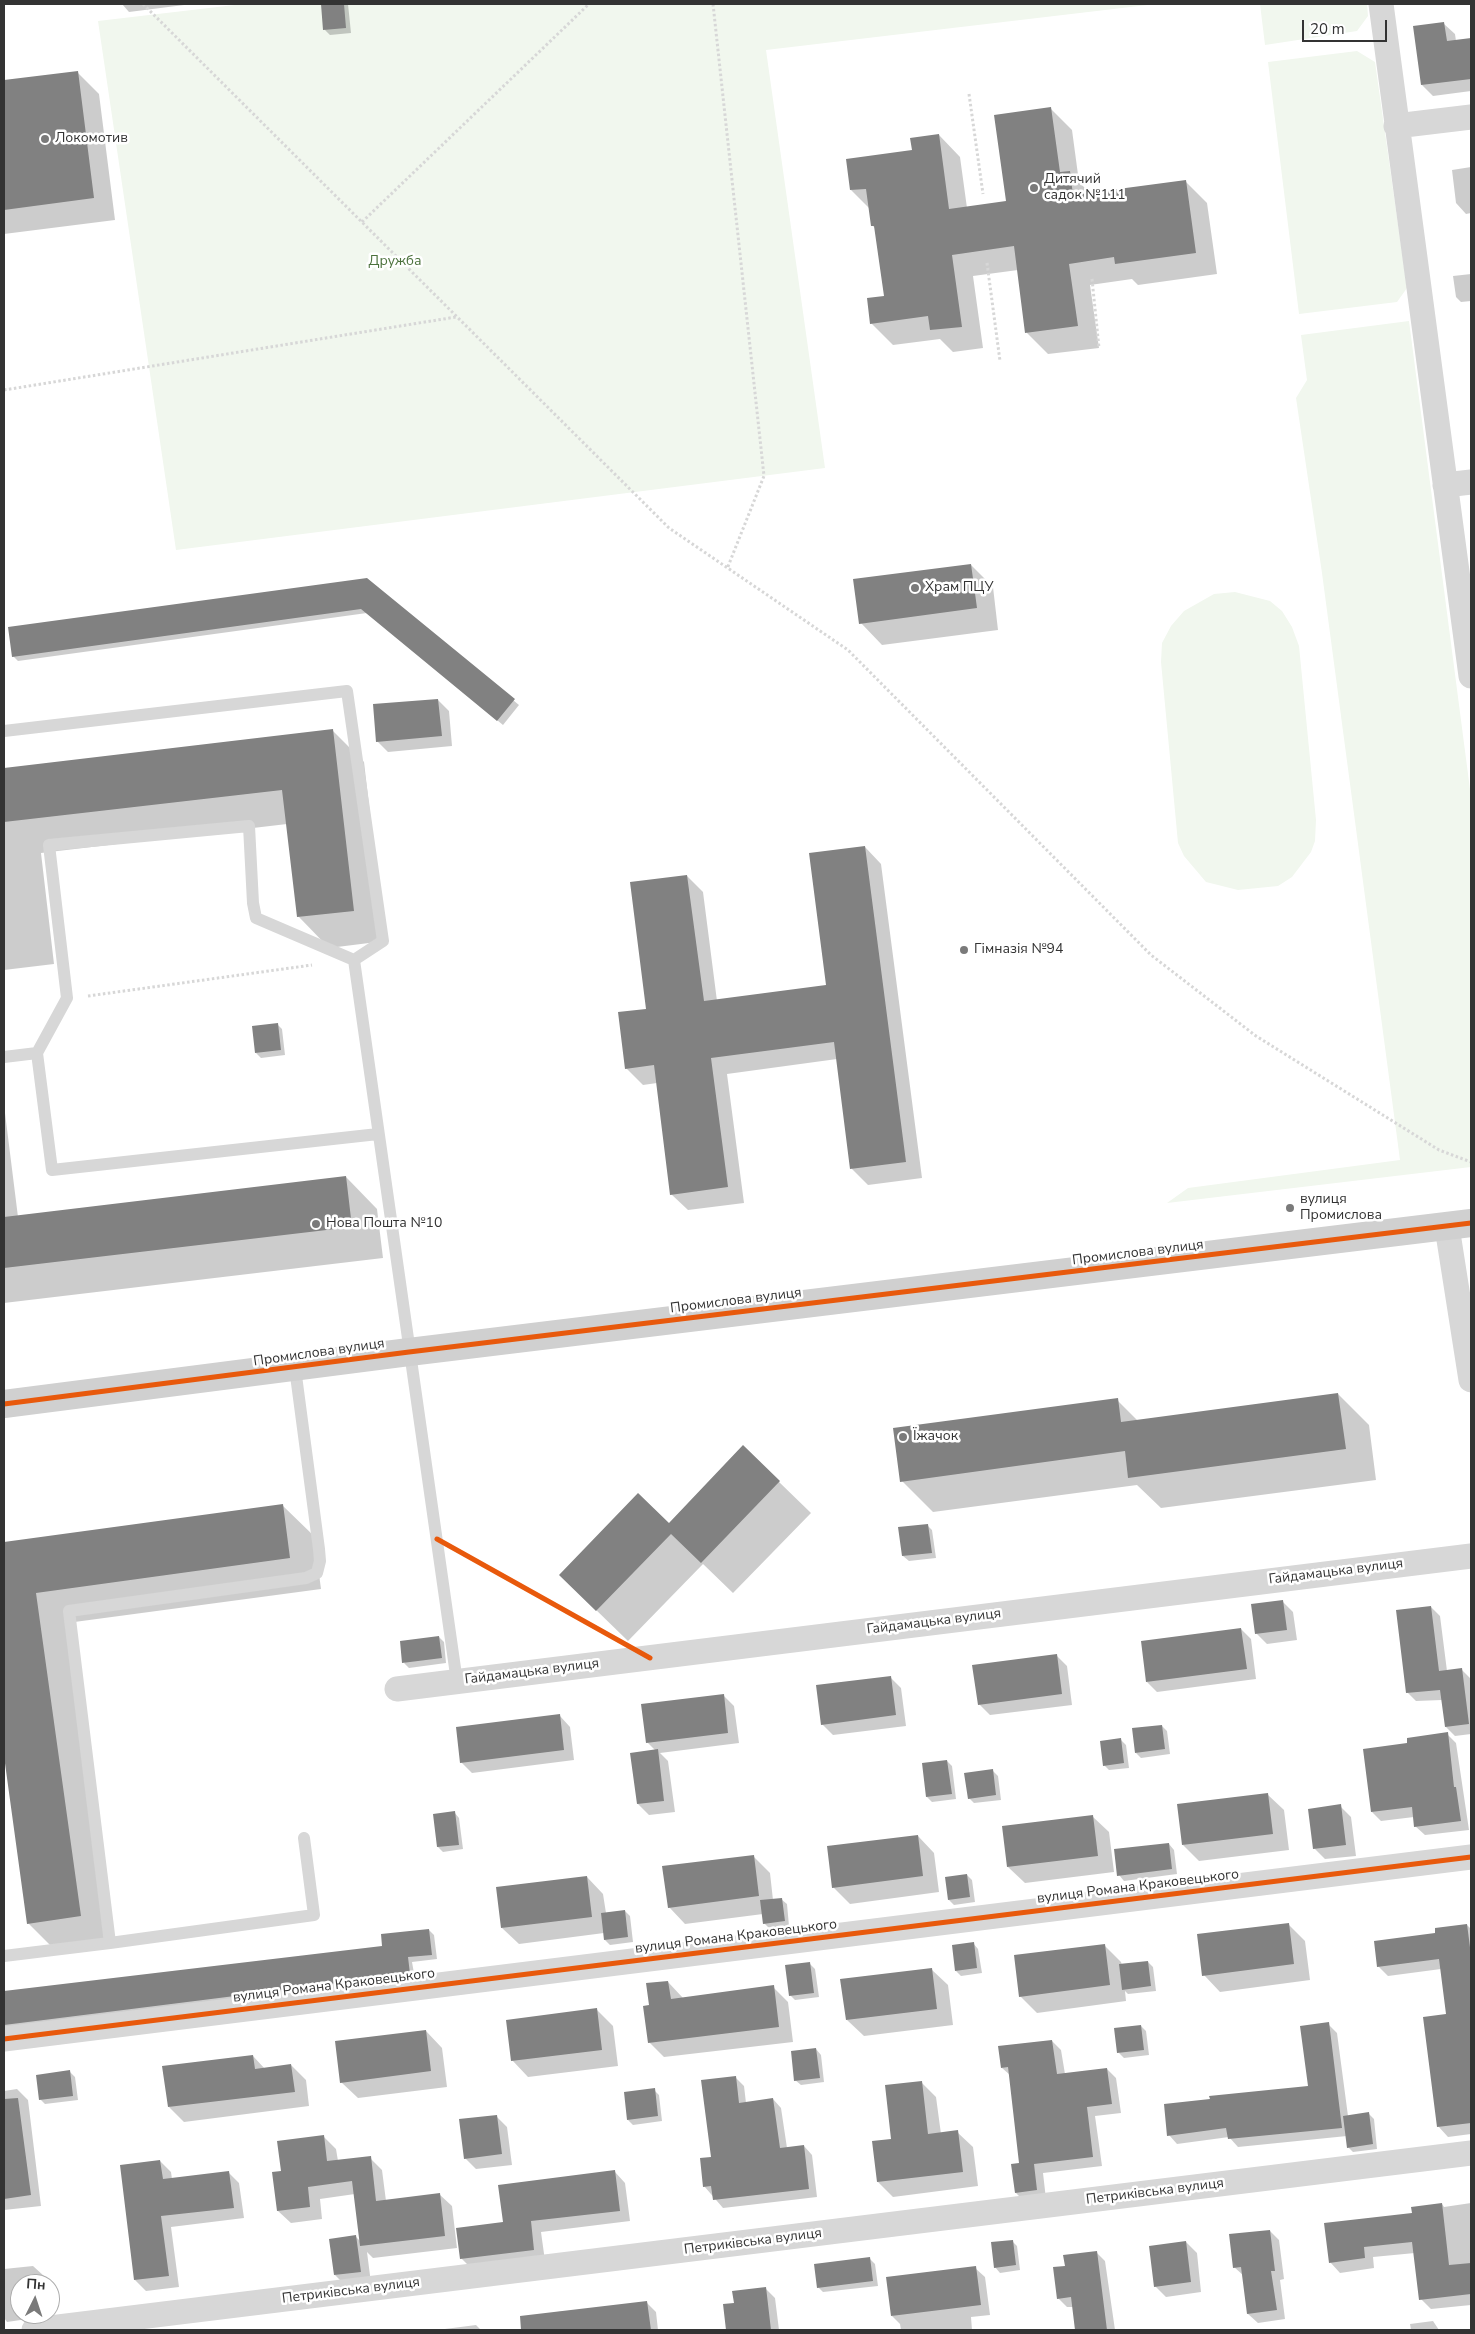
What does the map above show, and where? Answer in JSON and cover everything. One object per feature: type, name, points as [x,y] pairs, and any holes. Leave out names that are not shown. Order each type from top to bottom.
[{"type":"street","points":[[1381,4],[1471,676]]},
{"type":"street","points":[[1396,126],[1471,117]]},
{"type":"street","points":[[1445,485],[1471,482]]},
{"type":"street","points":[[1459,1225],[1471,1380]]},
{"type":"street","name":"Промислова вулиця","points":[[4,1404],[409,1352],[1459,1225]]},
{"type":"street","name":"Гайдамацька вулиця","points":[[398,1689],[1471,1556]]},
{"type":"street","name":"вулиця Романа Краковецького","points":[[4,2039],[1471,1857]]},
{"type":"street","name":"Петриківська вулиця","points":[[34,2330],[1471,2154]]},
{"type":"lane","points":[[4,731],[347,691],[383,942],[354,960]]},
{"type":"lane","points":[[354,960],[256,918],[253,903],[249,826],[49,845],[68,998],[37,1053],[52,1170],[378,1134]]},
{"type":"lane","points":[[354,960],[456,1682]]},
{"type":"lane","points":[[4,1057],[37,1053]]},
{"type":"lane","points":[[110,1943],[68,1611],[306,1578],[317,1573],[320,1561],[319,1549],[295,1368]]},
{"type":"lane","points":[[4,1956],[314,1916],[304,1838]]},
{"type":"path","points":[[143,4],[669,528],[848,650],[1151,955],[1256,1036],[1439,1150],[1471,1162]]},
{"type":"path","points":[[362,222],[588,4]]},
{"type":"path","points":[[713,4],[764,476],[727,569]]},
{"type":"path","points":[[969,94],[983,194]]},
{"type":"path","points":[[987,264],[1000,361]]},
{"type":"path","points":[[1092,279],[1099,348]]},
{"type":"path","points":[[4,390],[456,317]]},
{"type":"path","points":[[68,998],[354,960]]},
{"type":"green space","name":"Дружба","points":[[243,4],[1156,4],[766,50],[825,468],[176,550],[98,21]]},
{"type":"green space","points":[[1260,4],[1367,4],[1368,16],[1357,31],[1265,45]]},
{"type":"green space","points":[[1357,51],[1375,62],[1407,288],[1397,302],[1299,314],[1268,62]]},
{"type":"green space","points":[[1409,321],[1471,797],[1471,1167],[1167,1203],[1188,1188],[1400,1160],[1322,573],[1296,398],[1307,380],[1301,335]]},
{"type":"green space","points":[[1235,592],[1270,601],[1282,611],[1292,627],[1299,646],[1316,820],[1315,841],[1311,852],[1292,877],[1278,886],[1238,890],[1206,882],[1184,856],[1178,843],[1161,662],[1162,643],[1171,626],[1184,611],[1214,594]]},
{"type":"building","points":[[321,4],[344,4],[346,28],[323,30]]},
{"type":"building","points":[[1444,22],[1447,41],[1471,38],[1471,79],[1421,85],[1413,26]]},
{"type":"building","name":"Локомотив","points":[[78,71],[94,198],[4,210],[4,80]]},
{"type":"building","points":[[1051,107],[1060,172],[1070,171],[1073,195],[1186,180],[1196,253],[1115,264],[1114,257],[1069,264],[1078,326],[1025,333],[1014,246],[952,255],[962,327],[930,330],[928,316],[870,324],[867,298],[884,296],[874,226],[871,226],[866,189],[850,190],[846,159],[912,150],[910,138],[939,134],[949,209],[1006,201],[994,115]]},
{"type":"building","points":[[971,564],[977,608],[859,624],[853,579]]},
{"type":"building","points":[[367,578],[515,699],[497,721],[361,609],[12,657],[8,627]]},
{"type":"building","points":[[438,699],[442,736],[376,742],[373,704]]},
{"type":"building","points":[[333,729],[354,911],[297,917],[282,790],[4,822],[4,768]]},
{"type":"building","points":[[865,846],[906,1162],[850,1169],[834,1042],[711,1058],[728,1187],[670,1195],[654,1065],[625,1069],[618,1012],[646,1009],[630,882],[687,875],[704,1001],[826,985],[809,853]]},
{"type":"building","points":[[278,1023],[281,1050],[255,1053],[252,1026]]},
{"type":"building","points":[[346,1176],[352,1227],[4,1268],[4,1217]]},
{"type":"building","points":[[1338,1393],[1346,1449],[1128,1478],[1125,1451],[900,1482],[893,1428],[1118,1398],[1121,1422]]},
{"type":"building","points":[[743,1445],[780,1481],[701,1563],[671,1534],[596,1611],[559,1575],[638,1493],[669,1523]]},
{"type":"building","points":[[283,1504],[290,1558],[36,1593],[81,1916],[27,1924],[4,1756],[4,1542]]},
{"type":"building","points":[[928,1524],[932,1553],[902,1556],[898,1527]]},
{"type":"building","points":[[1283,1600],[1287,1630],[1255,1634],[1251,1604]]},
{"type":"building","points":[[1431,1606],[1439,1671],[1462,1668],[1469,1724],[1445,1727],[1440,1690],[1406,1693],[1396,1610]]},
{"type":"building","points":[[1241,1628],[1247,1669],[1146,1682],[1141,1641]]},
{"type":"building","points":[[439,1636],[442,1658],[402,1663],[400,1641]]},
{"type":"building","points":[[1057,1654],[1062,1694],[978,1705],[972,1665]]},
{"type":"building","points":[[891,1676],[896,1715],[821,1725],[816,1685]]},
{"type":"building","points":[[724,1694],[728,1733],[646,1743],[641,1704]]},
{"type":"building","points":[[560,1714],[564,1750],[460,1763],[456,1727]]},
{"type":"building","points":[[1162,1725],[1165,1749],[1135,1753],[1132,1728]]},
{"type":"building","points":[[1448,1732],[1454,1787],[1456,1787],[1461,1821],[1414,1827],[1412,1807],[1371,1812],[1363,1749],[1407,1743],[1407,1738]]},
{"type":"building","points":[[1121,1738],[1124,1763],[1103,1766],[1100,1741]]},
{"type":"building","points":[[658,1749],[664,1801],[637,1804],[630,1753]]},
{"type":"building","points":[[947,1760],[952,1794],[926,1797],[922,1763]]},
{"type":"building","points":[[993,1769],[996,1795],[968,1799],[964,1773]]},
{"type":"building","points":[[1268,1793],[1273,1834],[1182,1845],[1177,1804]]},
{"type":"building","points":[[1341,1804],[1346,1845],[1313,1849],[1308,1809]]},
{"type":"building","points":[[455,1811],[459,1845],[437,1847],[433,1814]]},
{"type":"building","points":[[1093,1815],[1098,1856],[1007,1867],[1002,1826]]},
{"type":"building","points":[[918,1835],[923,1876],[832,1888],[827,1846]]},
{"type":"building","points":[[1169,1843],[1172,1869],[1117,1876],[1114,1849]]},
{"type":"building","points":[[754,1855],[759,1896],[668,1908],[662,1866]]},
{"type":"building","points":[[967,1874],[970,1897],[948,1900],[945,1877]]},
{"type":"building","points":[[587,1876],[592,1917],[501,1928],[496,1887]]},
{"type":"building","points":[[782,1898],[785,1921],[763,1924],[760,1900]]},
{"type":"building","points":[[625,1910],[628,1937],[604,1940],[601,1913]]},
{"type":"building","points":[[1289,1923],[1294,1964],[1202,1976],[1197,1934]]},
{"type":"building","points":[[1467,1924],[1471,1955],[1471,2123],[1437,2127],[1423,2017],[1446,2014],[1439,1959],[1377,1967],[1374,1941],[1435,1933],[1435,1928]]},
{"type":"building","points":[[429,1929],[432,1955],[408,1957],[410,1974],[4,2025],[4,1991],[382,1946],[381,1934]]},
{"type":"building","points":[[974,1942],[977,1968],[955,1971],[952,1945]]},
{"type":"building","points":[[1105,1944],[1110,1985],[1019,1997],[1014,1955]]},
{"type":"building","points":[[1148,1961],[1151,1986],[1122,1990],[1119,1964]]},
{"type":"building","points":[[810,1962],[814,1993],[789,1996],[785,1965]]},
{"type":"building","points":[[932,1968],[937,2009],[846,2020],[840,1979]]},
{"type":"building","points":[[668,1981],[671,1999],[774,1985],[779,2027],[648,2043],[643,2006],[649,2005],[646,1983]]},
{"type":"building","points":[[597,2008],[602,2050],[511,2061],[506,2020]]},
{"type":"building","points":[[1329,2022],[1342,2128],[1228,2139],[1226,2128],[1167,2136],[1164,2104],[1210,2099],[1209,2096],[1308,2086],[1300,2026]]},
{"type":"building","points":[[1141,2025],[1144,2050],[1117,2053],[1114,2028]]},
{"type":"building","points":[[426,2030],[431,2071],[340,2083],[335,2041]]},
{"type":"building","points":[[1052,2040],[1057,2074],[1107,2068],[1112,2104],[1087,2107],[1093,2157],[1034,2164],[1037,2190],[1015,2193],[1011,2164],[1019,2163],[1008,2067],[1001,2068],[998,2046]]},
{"type":"building","points":[[816,2048],[820,2078],[794,2081],[791,2051]]},
{"type":"building","points":[[253,2055],[255,2069],[291,2064],[295,2092],[168,2107],[162,2066]]},
{"type":"building","points":[[70,2070],[73,2096],[39,2100],[36,2075]]},
{"type":"building","points":[[736,2076],[739,2103],[773,2098],[780,2148],[804,2145],[809,2189],[713,2200],[711,2186],[703,2187],[700,2158],[711,2157],[701,2080]]},
{"type":"building","points":[[922,2081],[928,2134],[958,2130],[963,2172],[877,2182],[872,2141],[891,2139],[885,2085]]},
{"type":"building","points":[[655,2088],[658,2116],[627,2120],[624,2092]]},
{"type":"building","points":[[18,2098],[31,2195],[4,2199],[4,2099]]},
{"type":"building","points":[[1369,2112],[1373,2144],[1347,2148],[1343,2116]]},
{"type":"building","points":[[497,2115],[502,2154],[464,2159],[459,2119]]},
{"type":"building","points":[[324,2135],[327,2161],[371,2156],[376,2201],[440,2193],[445,2236],[360,2246],[352,2181],[308,2187],[310,2207],[277,2211],[272,2172],[281,2171],[277,2141]]},
{"type":"building","points":[[160,2160],[163,2179],[229,2171],[234,2208],[161,2216],[169,2276],[134,2280],[120,2165]]},
{"type":"building","points":[[615,2170],[620,2211],[531,2221],[534,2250],[460,2259],[456,2228],[503,2222],[498,2185]]},
{"type":"building","points":[[1442,2203],[1449,2265],[1471,2263],[1471,2294],[1419,2300],[1412,2242],[1364,2247],[1365,2258],[1329,2263],[1324,2223],[1412,2213],[1411,2207]]},
{"type":"building","points":[[1270,2230],[1275,2271],[1271,2271],[1277,2310],[1247,2314],[1241,2267],[1233,2268],[1229,2234]]},
{"type":"building","points":[[356,2235],[361,2272],[334,2275],[329,2239]]},
{"type":"building","points":[[1013,2240],[1016,2265],[994,2268],[991,2242]]},
{"type":"building","points":[[1186,2241],[1191,2282],[1154,2287],[1149,2246]]},
{"type":"building","points":[[1097,2251],[1107,2330],[1075,2330],[1071,2297],[1057,2299],[1053,2267],[1065,2266],[1063,2255]]},
{"type":"building","points":[[870,2257],[873,2281],[817,2288],[814,2264]]},
{"type":"building","points":[[976,2266],[981,2305],[891,2316],[886,2277]]},
{"type":"building","points":[[766,2287],[771,2330],[726,2330],[723,2304],[734,2303],[732,2291]]},
{"type":"building","points":[[647,2301],[651,2330],[521,2330],[520,2316]]},
{"type":"cycle path","points":[[4,1404],[409,1352],[1471,1223]]},
{"type":"cycle path","points":[[437,1539],[650,1658]]},
{"type":"cycle path","points":[[4,2039],[1471,1857]]},
{"type":"place","name":"Локомотив","points":[[45,139]]},
{"type":"place","name":"Дитячий садок №111","points":[[1034,188]]},
{"type":"place","name":"Храм ПЦУ","points":[[915,588]]},
{"type":"place","name":"Гімназія №94","points":[[964,950]]},
{"type":"place","name":"вулиця Промислова","points":[[1290,1208]]},
{"type":"place","name":"Нова Пошта №10","points":[[316,1224]]},
{"type":"place","name":"Їжачок","points":[[903,1437]]}]
